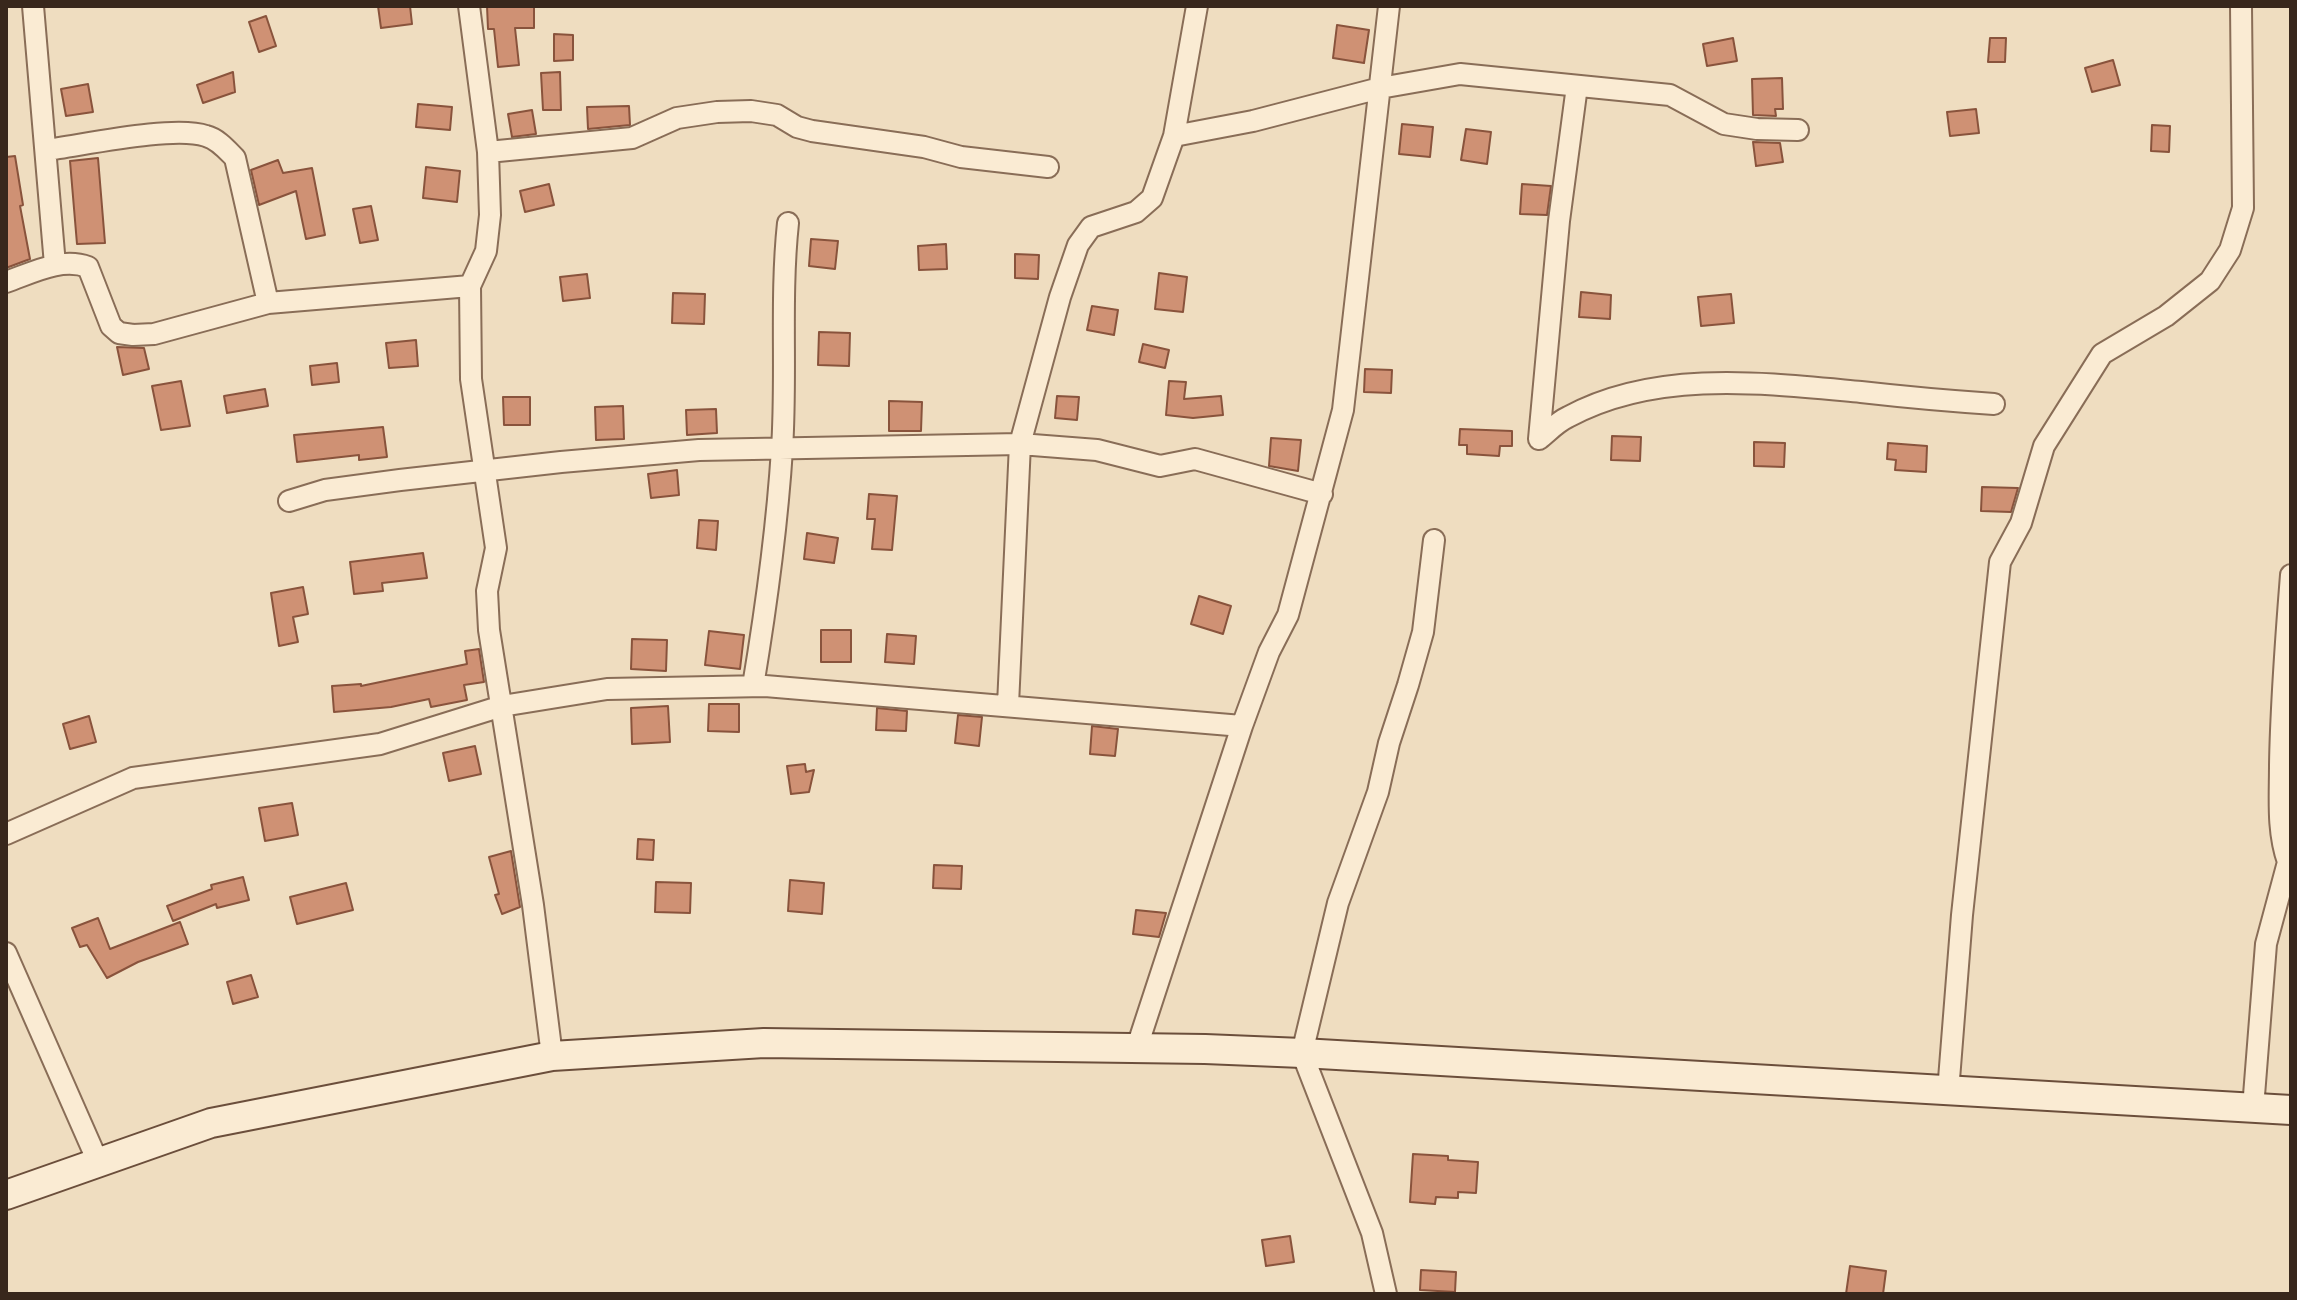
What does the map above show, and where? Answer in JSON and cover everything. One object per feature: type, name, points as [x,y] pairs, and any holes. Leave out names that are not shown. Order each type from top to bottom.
[{"type":"main road","points":[[6,1195],[211,1123],[552,1056],[764,1043],[1302,1053],[2291,1110]]},
{"type":"street","points":[[33,6],[55,265]]},
{"type":"street","points":[[469,6],[488,152],[490,215],[486,251],[470,286],[471,379],[496,548],[487,591],[489,630],[544,976],[552,1056]]},
{"type":"street","points":[[1008,705],[1020,444],[1060,297],[1078,245],[1091,227],[1136,212],[1152,198],[1174,136],[1197,6]]},
{"type":"street","points":[[1136,1050],[1242,726],[1269,652],[1288,615],[1343,410],[1389,6]]},
{"type":"street","points":[[1948,1092],[1962,915],[2000,562],[2021,523],[2044,446],[2102,354],[2166,316],[2210,281],[2230,250],[2243,208],[2241,6]]},
{"type":"street","points":[[1174,136],[1253,121],[1380,88],[1460,74],[1670,95],[1724,124],[1798,130]]},
{"type":"street","points":[[1577,86],[1559,221],[1539,439],[1565,418],[1595,404],[1638,391],[1682,385],[1766,383],[1994,404]]},
{"type":"street","points":[[488,152],[632,138],[677,118],[751,111],[777,115],[797,127],[812,131],[912,145],[961,157],[1048,167]]},
{"type":"street","points":[[46,150],[182,132],[208,136],[223,145],[235,158],[268,303]]},
{"type":"street","points":[[753,686],[769,589],[782,449],[785,383],[783,269],[788,223]]},
{"type":"street","points":[[6,282],[55,265],[74,262],[88,267],[111,326],[119,333],[154,334],[268,303],[470,286]]},
{"type":"street","points":[[289,501],[339,488],[561,462],[699,450],[1020,444],[1097,450],[1160,466],[1195,459],[1322,494]]},
{"type":"street","points":[[1386,1294],[1372,1233],[1302,1053],[1338,903],[1374,806],[1389,743],[1423,632],[1434,540]]},
{"type":"street","points":[[2253,1108],[2266,944],[2288,862],[2283,850],[2279,818],[2281,698],[2291,575]]},
{"type":"street","points":[[6,834],[133,778],[380,744],[502,706],[607,689],[753,686],[1242,726]]},
{"type":"street","points":[[6,953],[98,1162]]},
{"type":"building","points":[[378,6],[410,6],[412,24],[381,28]]},
{"type":"building","points":[[487,6],[534,6],[534,28],[515,28],[519,65],[498,67],[494,29],[488,29]]},
{"type":"building","points":[[266,16],[276,46],[259,52],[249,22]]},
{"type":"building","points":[[1337,25],[1369,30],[1364,63],[1333,58]]},
{"type":"building","points":[[554,34],[573,35],[573,60],[554,61]]},
{"type":"building","points":[[1733,38],[1737,61],[1707,66],[1703,44]]},
{"type":"building","points":[[1990,38],[2006,38],[2005,62],[1988,62]]},
{"type":"building","points":[[2113,60],[2120,85],[2092,92],[2085,68]]},
{"type":"building","points":[[233,72],[235,92],[203,103],[197,85]]},
{"type":"building","points":[[560,72],[561,110],[543,110],[541,73]]},
{"type":"building","points":[[1782,78],[1783,109],[1775,109],[1776,116],[1753,115],[1752,79]]},
{"type":"building","points":[[88,84],[93,112],[66,116],[61,89]]},
{"type":"building","points":[[418,104],[452,107],[450,130],[416,127]]},
{"type":"building","points":[[629,106],[630,125],[588,129],[587,107]]},
{"type":"building","points":[[1976,109],[1979,133],[1950,136],[1947,112]]},
{"type":"building","points":[[532,110],[536,134],[512,137],[508,114]]},
{"type":"building","points":[[1402,124],[1433,127],[1430,157],[1399,154]]},
{"type":"building","points":[[2152,125],[2170,126],[2169,152],[2151,151]]},
{"type":"building","points":[[1466,129],[1491,132],[1487,164],[1461,160]]},
{"type":"building","points":[[1753,142],[1780,143],[1783,162],[1756,166]]},
{"type":"building","points":[[15,156],[30,259],[6,268],[6,157]]},
{"type":"building","points":[[98,158],[105,243],[77,244],[70,161]]},
{"type":"building","points":[[278,160],[283,173],[312,168],[325,235],[306,239],[296,191],[259,205],[251,170]]},
{"type":"building","points":[[426,167],[460,171],[457,202],[423,198]]},
{"type":"building","points":[[549,184],[554,205],[525,212],[520,191]]},
{"type":"building","points":[[1522,184],[1551,186],[1547,215],[1520,214]]},
{"type":"building","points":[[371,206],[378,240],[360,243],[353,209]]},
{"type":"building","points":[[811,239],[838,241],[835,269],[809,266]]},
{"type":"building","points":[[946,244],[947,269],[919,270],[918,246]]},
{"type":"building","points":[[1015,254],[1039,255],[1038,279],[1015,278]]},
{"type":"building","points":[[1159,273],[1187,277],[1183,312],[1155,309]]},
{"type":"building","points":[[587,274],[590,298],[563,301],[560,277]]},
{"type":"building","points":[[1581,292],[1611,295],[1610,319],[1579,317]]},
{"type":"building","points":[[673,293],[705,294],[704,324],[672,323]]},
{"type":"building","points":[[1731,294],[1734,323],[1701,326],[1698,297]]},
{"type":"building","points":[[1092,306],[1118,310],[1114,335],[1087,330]]},
{"type":"building","points":[[819,332],[850,333],[849,366],[818,365]]},
{"type":"building","points":[[416,340],[418,366],[389,368],[386,343]]},
{"type":"building","points":[[1143,344],[1169,350],[1165,368],[1139,362]]},
{"type":"building","points":[[117,347],[144,348],[149,369],[123,375]]},
{"type":"building","points":[[337,363],[339,382],[312,385],[310,366]]},
{"type":"building","points":[[1365,369],[1392,370],[1391,393],[1364,392]]},
{"type":"building","points":[[181,381],[190,426],[161,430],[152,386]]},
{"type":"building","points":[[1169,381],[1186,382],[1184,399],[1221,396],[1223,415],[1193,418],[1166,415]]},
{"type":"building","points":[[265,389],[268,406],[227,413],[224,396]]},
{"type":"building","points":[[1057,396],[1079,397],[1077,420],[1055,418]]},
{"type":"building","points":[[503,397],[530,397],[530,425],[504,425]]},
{"type":"building","points":[[889,401],[922,402],[921,431],[889,431]]},
{"type":"building","points":[[623,406],[624,439],[596,440],[595,407]]},
{"type":"building","points":[[716,409],[717,433],[687,435],[686,410]]},
{"type":"building","points":[[383,427],[387,457],[359,460],[359,455],[297,462],[294,435]]},
{"type":"building","points":[[1460,429],[1512,431],[1512,446],[1500,446],[1499,456],[1467,454],[1467,445],[1459,445]]},
{"type":"building","points":[[1612,436],[1641,437],[1640,461],[1611,460]]},
{"type":"building","points":[[1271,438],[1301,440],[1298,471],[1269,466]]},
{"type":"building","points":[[1754,442],[1785,443],[1784,467],[1754,466]]},
{"type":"building","points":[[1888,443],[1927,446],[1926,472],[1895,470],[1896,460],[1887,459]]},
{"type":"building","points":[[677,470],[679,495],[651,498],[648,474]]},
{"type":"building","points":[[1982,487],[2018,488],[2011,512],[1981,511]]},
{"type":"building","points":[[869,494],[897,496],[892,550],[872,549],[875,519],[867,519]]},
{"type":"building","points":[[699,520],[718,521],[716,550],[697,548]]},
{"type":"building","points":[[807,533],[838,538],[834,563],[804,559]]},
{"type":"building","points":[[423,553],[427,578],[382,583],[383,591],[354,594],[350,562]]},
{"type":"building","points":[[303,587],[308,614],[293,617],[298,642],[279,646],[271,593]]},
{"type":"building","points":[[1199,596],[1231,606],[1223,634],[1191,624]]},
{"type":"building","points":[[821,630],[851,630],[851,662],[821,662]]},
{"type":"building","points":[[709,631],[744,635],[740,669],[705,665]]},
{"type":"building","points":[[887,634],[916,636],[914,664],[885,662]]},
{"type":"building","points":[[632,639],[667,640],[666,671],[631,669]]},
{"type":"building","points":[[479,649],[484,682],[464,685],[467,700],[431,707],[429,699],[391,707],[334,712],[332,686],[361,686],[467,664],[465,651]]},
{"type":"building","points":[[709,704],[739,704],[739,732],[708,731]]},
{"type":"building","points":[[668,706],[670,742],[632,744],[631,708]]},
{"type":"building","points":[[877,708],[907,711],[906,731],[876,730]]},
{"type":"building","points":[[958,715],[982,717],[979,746],[955,743]]},
{"type":"building","points":[[89,716],[96,742],[70,749],[63,724]]},
{"type":"building","points":[[1092,726],[1118,729],[1115,756],[1090,754]]},
{"type":"building","points":[[475,746],[481,774],[449,781],[443,753]]},
{"type":"building","points":[[805,764],[806,772],[814,770],[809,792],[791,794],[787,766]]},
{"type":"building","points":[[292,803],[298,835],[265,841],[259,808]]},
{"type":"building","points":[[638,839],[654,840],[653,860],[637,859]]},
{"type":"building","points":[[511,851],[520,907],[502,914],[495,895],[499,894],[489,857]]},
{"type":"building","points":[[934,865],[962,866],[961,889],[933,888]]},
{"type":"building","points":[[243,877],[249,900],[217,908],[216,904],[173,921],[167,906],[212,889],[211,885]]},
{"type":"building","points":[[790,880],[824,883],[822,914],[788,911]]},
{"type":"building","points":[[656,882],[691,883],[690,913],[655,912]]},
{"type":"building","points":[[346,883],[353,910],[297,924],[290,897]]},
{"type":"building","points":[[1136,910],[1166,913],[1159,937],[1133,934]]},
{"type":"building","points":[[98,918],[110,949],[180,922],[188,944],[138,962],[107,978],[87,945],[80,947],[72,928]]},
{"type":"building","points":[[251,975],[258,997],[233,1004],[227,982]]},
{"type":"building","points":[[1413,1154],[1478,1162],[1476,1193],[1458,1192],[1458,1198],[1436,1197],[1435,1204],[1410,1202]]},
{"type":"building","points":[[1290,1236],[1294,1262],[1266,1266],[1262,1240]]},
{"type":"building","points":[[1850,1266],[1886,1271],[1883,1294],[1846,1294]]},
{"type":"building","points":[[1421,1270],[1456,1272],[1455,1292],[1420,1290]]}]
